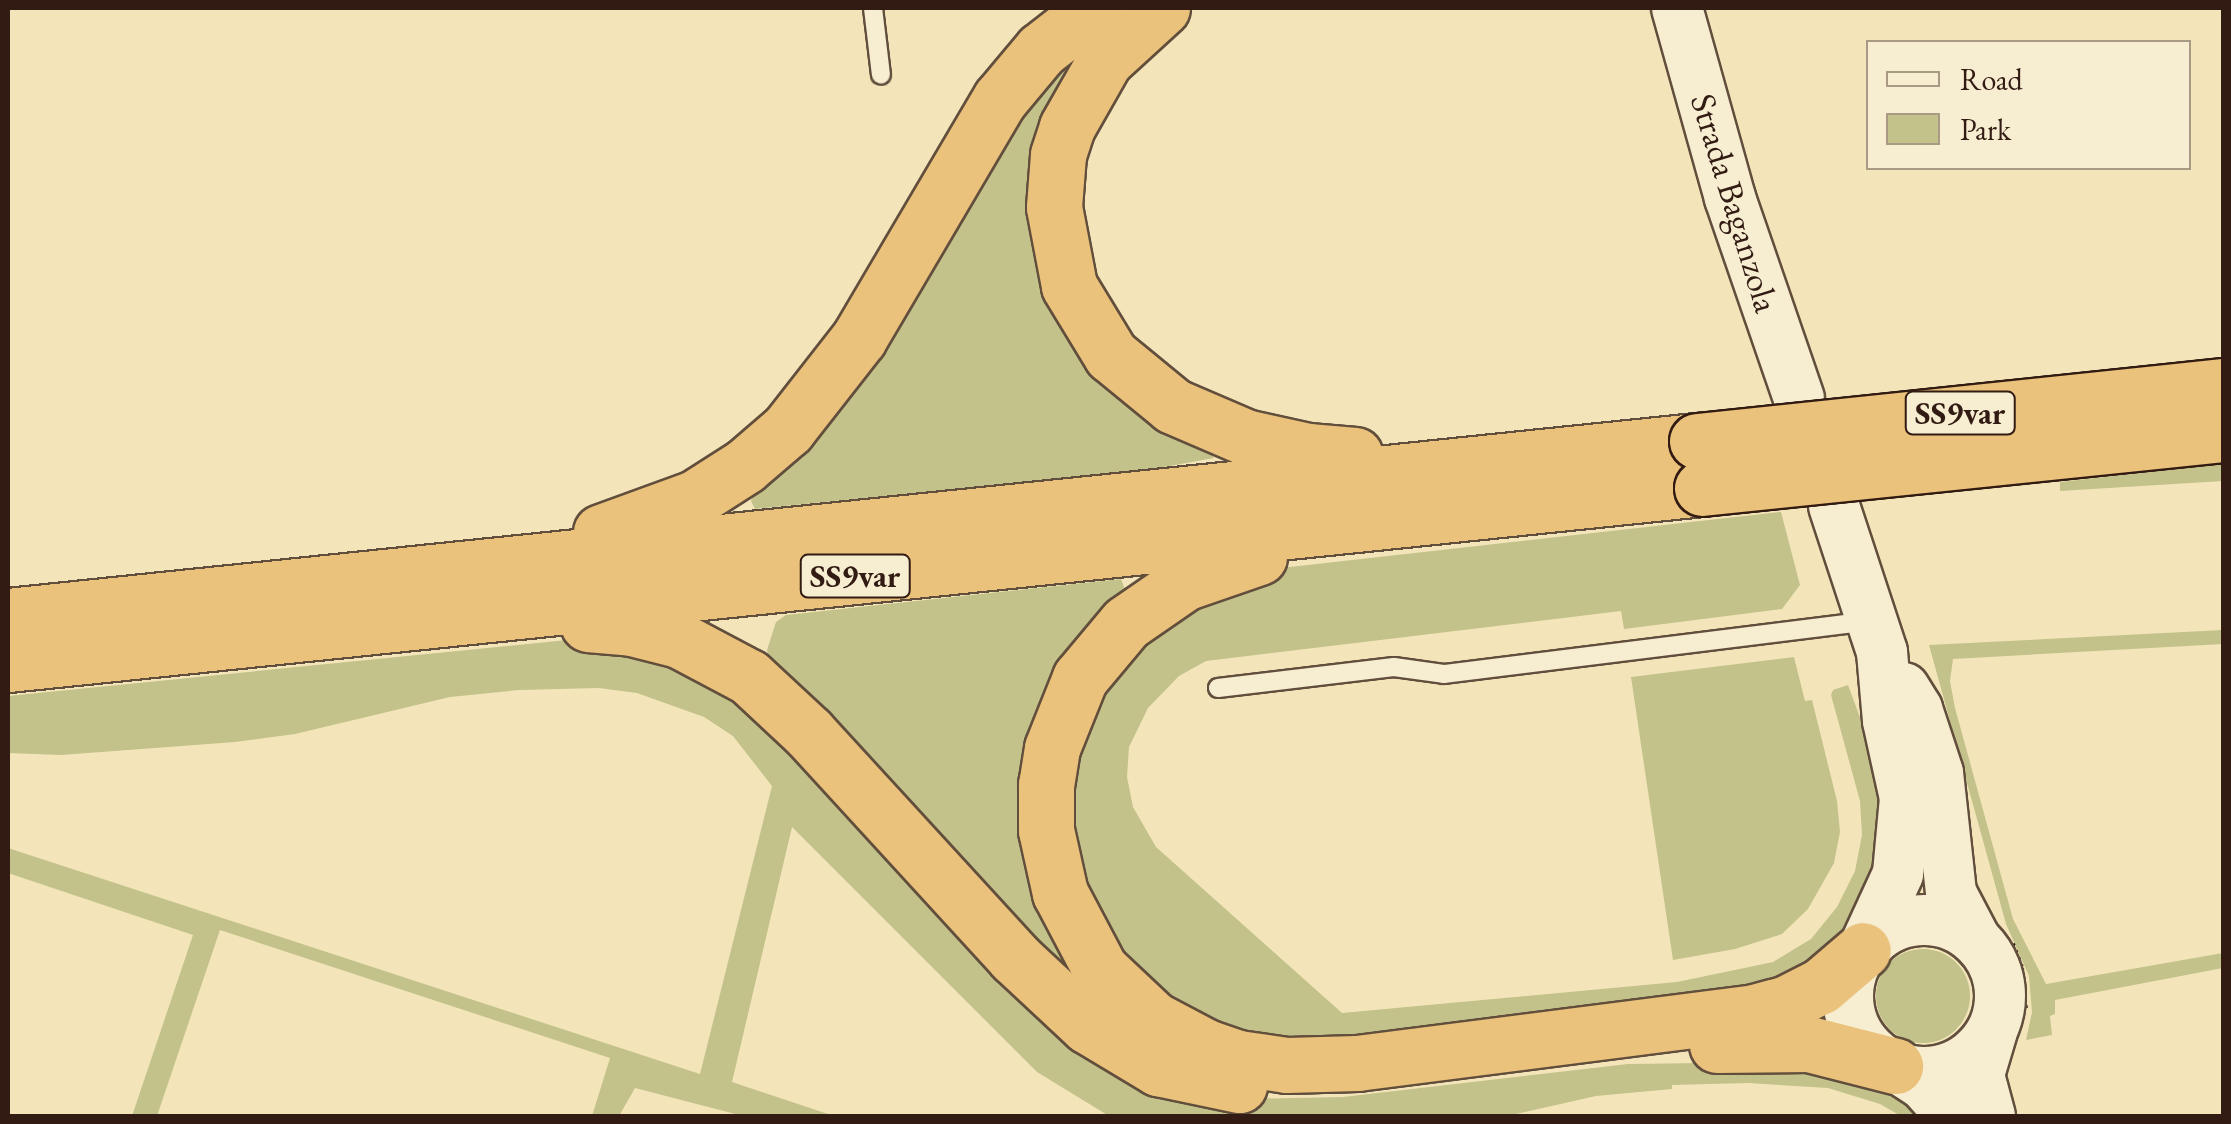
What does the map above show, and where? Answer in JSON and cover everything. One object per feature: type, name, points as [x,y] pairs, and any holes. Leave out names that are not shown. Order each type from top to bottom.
[{"type":"highway","points":[[170,600],[324,569],[584,536],[641,520],[720,483],[767,449],[827,384],[874,314],[1000,99],[1041,50],[1095,8]]},
{"type":"highway","points":[[1162,8],[1123,39],[1088,82],[1067,127],[1054,180],[1056,233],[1069,286],[1094,334],[1130,374],[1162,399],[1208,424],[1308,451],[1388,454],[1558,436],[1685,458]]},
{"type":"highway","name":"SS9var","points":[[8,616],[1685,458],[2224,386]]},
{"type":"highway","name":"SS9var","points":[[8,664],[1605,498],[1685,458],[2224,434]]},
{"type":"highway","points":[[1605,498],[1512,530],[1246,560],[1199,576],[1139,611],[1102,647],[1080,678],[1057,730],[1048,768],[1045,815],[1050,862],[1082,941],[1124,995],[1169,1029],[1238,1058],[1310,1066],[1642,1030],[1754,1012],[1787,1004],[1822,986],[1863,950]]},
{"type":"highway","points":[[377,626],[452,637],[572,624],[612,625],[679,640],[732,665],[789,712],[1063,1005],[1135,1058],[1184,1076],[1244,1086],[1337,1086],[1659,1048],[1764,1042],[1825,1047],[1895,1066]]},
{"type":"main road","name":"Strada Baganzola","points":[[1677,8],[1739,226],[1798,398]]},
{"type":"main road","points":[[1834,506],[1877,636],[1917,709],[1934,758],[1942,790],[1948,879],[1956,906],[1991,958],[1999,982],[2000,1007],[1979,1075],[1990,1116]]},
{"type":"main road","points":[[1877,636],[1888,721],[1904,783],[1906,828],[1893,892],[1849,984],[1849,1009],[1865,1043],[1923,1084],[1952,1116]]},
{"type":"main road","points":[[1863,950],[1882,932],[1917,920],[1942,922],[1975,939]]},
{"type":"main road","points":[[1895,1066],[1919,1072],[1956,1065],[1977,1051],[1992,1031]]},
{"type":"lane","points":[[873,8],[881,75]]},
{"type":"lane","points":[[1218,688],[1394,667],[1444,674],[1877,636]]},
{"type":"green space","points":[[1081,40],[1032,211],[1214,458],[1147,470],[755,509],[751,501],[756,489],[980,160]]},
{"type":"green space","points":[[2223,464],[2223,481],[2060,491],[2060,482]]},
{"type":"green space","points":[[1781,512],[1800,585],[1782,609],[1624,629],[1621,611],[1206,661],[1179,676],[1148,708],[1129,747],[1127,777],[1133,807],[1156,847],[1342,1013],[1677,982],[1773,962],[1811,939],[1837,907],[1855,871],[1862,835],[1860,801],[1831,695],[1833,690],[1848,685],[1878,766],[1887,818],[1865,907],[1801,978],[1654,1015],[1235,1044],[1103,950],[1060,786],[1128,639],[1263,570]]},
{"type":"green space","points":[[1121,579],[1126,592],[1066,668],[1070,968],[1064,972],[770,663],[767,650],[776,622],[786,615]]},
{"type":"green space","points":[[2223,630],[2223,644],[1953,659],[1950,681],[1955,708],[2013,919],[2046,984],[2223,953],[2223,968],[2055,1000],[2055,1014],[2050,1016],[2052,1035],[2026,1040],[2032,1012],[2029,976],[2006,924],[1929,645]]},
{"type":"green space","points":[[577,639],[708,669],[1034,1000],[1238,1099],[1343,1097],[1628,1064],[1786,1062],[1882,1086],[1926,1116],[1901,1116],[1880,1104],[1828,1088],[1748,1083],[1672,1085],[1672,1089],[1596,1096],[1507,1116],[1109,1116],[1037,1072],[792,827],[732,1082],[834,1116],[743,1116],[635,1088],[619,1116],[592,1116],[610,1058],[220,930],[157,1116],[132,1116],[193,935],[8,873],[8,848],[700,1074],[772,786],[733,736],[704,717],[637,693],[599,688],[519,690],[450,697],[295,734],[235,742],[61,755],[8,753],[8,696]]},
{"type":"green space","points":[[1794,657],[1805,701],[1812,700],[1837,801],[1840,832],[1834,863],[1808,909],[1782,934],[1735,949],[1673,960],[1631,677]]},
{"type":"green space","points":[[1923,949],[1941,953],[1956,963],[1966,978],[1970,996],[1966,1014],[1956,1029],[1941,1039],[1923,1043],[1905,1039],[1890,1029],[1880,1014],[1876,996],[1880,978],[1890,963],[1905,953]]}]
